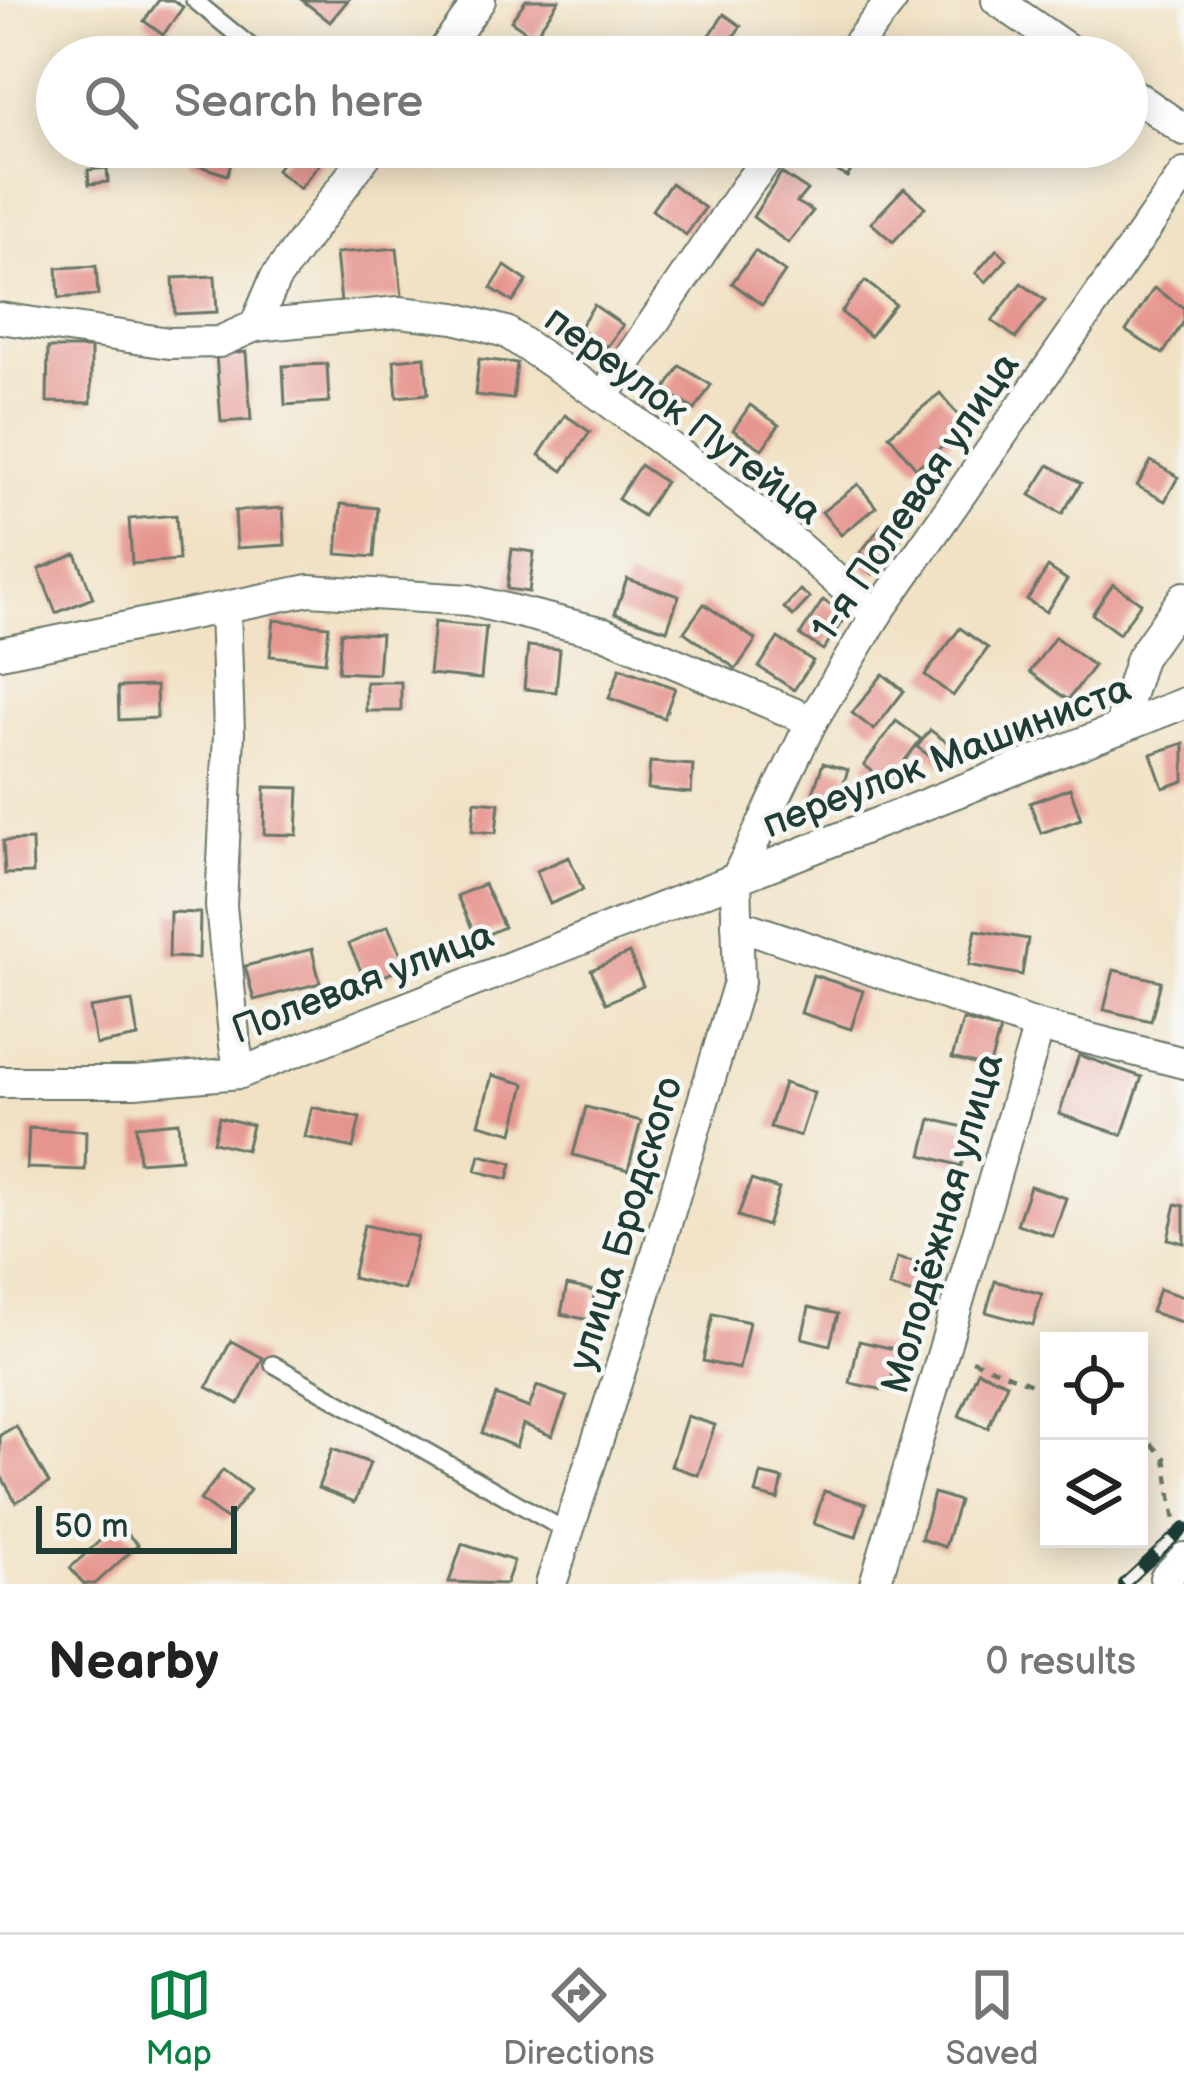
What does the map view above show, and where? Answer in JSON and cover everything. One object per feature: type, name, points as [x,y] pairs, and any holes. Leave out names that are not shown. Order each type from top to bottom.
[{"type":"street","points":[[454,36],[480,0]]},
{"type":"street","points":[[864,36],[892,0]]},
{"type":"street","points":[[997,0],[1049,36]]},
{"type":"street","points":[[1148,105],[1184,130]]},
{"type":"street","points":[[255,326],[275,279],[357,168]]},
{"type":"street","points":[[603,398],[761,168]]},
{"type":"street","name":"1-я Полевая улица","points":[[736,879],[812,721],[876,615],[1184,174]]},
{"type":"street","name":"переулок Путейца","points":[[0,319],[169,343],[219,343],[255,326],[399,312],[455,318],[506,332],[770,522],[876,615]]},
{"type":"street","points":[[0,653],[309,590],[470,600],[604,633],[812,721]]},
{"type":"street","points":[[1119,729],[1141,658],[1184,597]]},
{"type":"street","points":[[225,608],[229,733],[221,906],[240,1073]]},
{"type":"street","name":"переулок Машиниста","points":[[736,879],[1184,704]]},
{"type":"street","name":"Полевая улица","points":[[0,1082],[135,1082],[240,1073],[736,879]]},
{"type":"street","name":"улица Бродского","points":[[551,1584],[739,982],[736,879]]},
{"type":"street","points":[[737,924],[1040,1026]]},
{"type":"street","name":"Молодёжная улица","points":[[875,1584],[1040,1026],[1184,1063]]},
{"type":"lane","points":[[194,0],[238,36]]},
{"type":"lane","points":[[273,1364],[568,1532]]},
{"type":"path","points":[[944,1348],[1040,1387]]},
{"type":"path","points":[[1148,1440],[1165,1458],[1177,1534],[1173,1572]]},
{"type":"building","points":[[159,0],[172,0],[183,7],[163,35],[144,21]]},
{"type":"building","points":[[302,0],[348,0],[330,22]]},
{"type":"building","points":[[526,0],[559,0],[535,36],[511,21]]},
{"type":"building","points":[[724,14],[741,26],[734,36],[710,35]]},
{"type":"building","points":[[107,168],[108,182],[89,184],[88,170]]},
{"type":"building","points":[[278,168],[316,168],[300,189]]},
{"type":"building","points":[[832,168],[853,168],[847,177]]},
{"type":"building","points":[[781,173],[807,190],[797,202],[813,211],[788,243],[753,217]]},
{"type":"building","points":[[671,183],[705,208],[686,235],[652,210]]},
{"type":"building","points":[[904,188],[925,207],[893,242],[871,223]]},
{"type":"building","points":[[397,248],[402,297],[341,303],[336,253]]},
{"type":"building","points":[[997,249],[1007,259],[986,282],[976,273]]},
{"type":"building","points":[[755,251],[785,272],[762,305],[732,283]]},
{"type":"building","points":[[96,266],[98,295],[59,298],[57,268]]},
{"type":"building","points":[[505,266],[527,281],[513,302],[491,288]]},
{"type":"building","points":[[215,276],[217,312],[175,314],[173,278]]},
{"type":"building","points":[[865,281],[895,304],[870,336],[841,312]]},
{"type":"building","points":[[1021,283],[1045,300],[1016,338],[992,321]]},
{"type":"building","points":[[1154,288],[1184,308],[1184,321],[1163,354],[1126,331]]},
{"type":"building","points":[[594,305],[623,325],[607,347],[579,328]]},
{"type":"building","points":[[48,348],[91,348],[91,403],[47,402]]},
{"type":"building","points":[[246,352],[251,420],[221,422],[216,354]]},
{"type":"building","points":[[425,357],[428,394],[397,397],[394,360]]},
{"type":"building","points":[[479,359],[517,363],[513,399],[475,395]]},
{"type":"building","points":[[327,364],[329,402],[285,405],[283,366]]},
{"type":"building","points":[[680,366],[711,385],[695,410],[665,390]]},
{"type":"building","points":[[940,393],[967,426],[916,468],[889,435]]},
{"type":"building","points":[[750,405],[779,425],[762,449],[733,430]]},
{"type":"building","points":[[565,415],[590,432],[563,471],[539,455]]},
{"type":"building","points":[[1151,461],[1178,477],[1165,501],[1137,486]]},
{"type":"building","points":[[640,465],[665,482],[643,516],[618,499]]},
{"type":"building","points":[[1049,465],[1081,483],[1062,514],[1030,495]]},
{"type":"building","points":[[858,484],[876,507],[841,535],[822,512]]},
{"type":"building","points":[[341,504],[378,508],[374,557],[337,554]]},
{"type":"building","points":[[283,508],[285,545],[237,548],[235,511]]},
{"type":"building","points":[[176,515],[179,560],[132,564],[129,519]]},
{"type":"building","points":[[887,519],[905,534],[873,574],[855,559]]},
{"type":"building","points":[[512,549],[534,552],[529,592],[507,589]]},
{"type":"building","points":[[76,554],[93,598],[56,613],[39,569]]},
{"type":"building","points":[[1048,567],[1067,580],[1046,612],[1027,600]]},
{"type":"building","points":[[627,579],[679,596],[667,630],[615,613]]},
{"type":"building","points":[[1113,584],[1141,603],[1119,634],[1092,614]]},
{"type":"building","points":[[800,590],[810,598],[793,616],[784,608]]},
{"type":"building","points":[[823,600],[846,616],[823,650],[800,635]]},
{"type":"building","points":[[704,604],[756,640],[736,669],[684,632]]},
{"type":"building","points":[[274,620],[329,626],[325,662],[270,656]]},
{"type":"building","points":[[434,622],[486,627],[481,679],[429,674]]},
{"type":"building","points":[[960,628],[988,648],[953,696],[925,675]]},
{"type":"building","points":[[341,632],[381,634],[378,674],[338,672]]},
{"type":"building","points":[[1055,637],[1094,666],[1068,700],[1030,672]]},
{"type":"building","points":[[778,638],[813,661],[794,690],[759,667]]},
{"type":"building","points":[[528,646],[560,649],[556,692],[524,689]]},
{"type":"building","points":[[620,668],[675,688],[664,718],[609,698]]},
{"type":"building","points":[[883,674],[904,691],[874,730],[852,713]]},
{"type":"building","points":[[366,682],[401,682],[401,711],[366,711]]},
{"type":"building","points":[[156,686],[157,718],[119,720],[118,687]]},
{"type":"building","points":[[896,721],[921,739],[888,783],[864,765]]},
{"type":"building","points":[[930,730],[959,751],[946,768],[917,747]]},
{"type":"building","points":[[1184,743],[1184,781],[1163,788],[1151,754]]},
{"type":"building","points":[[650,762],[693,765],[691,793],[648,789]]},
{"type":"building","points":[[823,763],[848,770],[837,803],[812,796]]},
{"type":"building","points":[[265,787],[299,788],[297,835],[264,834]]},
{"type":"building","points":[[1070,788],[1081,819],[1041,833],[1030,803]]},
{"type":"building","points":[[475,801],[499,803],[496,833],[472,831]]},
{"type":"building","points":[[32,840],[33,873],[5,874],[3,841]]},
{"type":"building","points":[[569,857],[583,890],[550,904],[536,871]]},
{"type":"building","points":[[484,884],[504,927],[477,939],[457,896]]},
{"type":"building","points":[[170,912],[200,913],[199,958],[169,957]]},
{"type":"building","points":[[388,926],[406,966],[367,984],[349,944]]},
{"type":"building","points":[[976,930],[1028,939],[1022,975],[969,965]]},
{"type":"building","points":[[312,949],[320,983],[254,1000],[245,966]]},
{"type":"building","points":[[629,953],[643,986],[606,1003],[591,970]]},
{"type":"building","points":[[1114,970],[1161,981],[1151,1021],[1104,1010]]},
{"type":"building","points":[[813,975],[863,991],[851,1029],[801,1013]]},
{"type":"building","points":[[132,1001],[138,1037],[96,1045],[90,1008]]},
{"type":"building","points":[[963,1020],[1000,1030],[989,1068],[952,1058]]},
{"type":"building","points":[[1079,1055],[1142,1077],[1122,1135],[1059,1114]]},
{"type":"building","points":[[492,1075],[525,1084],[513,1133],[479,1124]]},
{"type":"building","points":[[784,1083],[814,1093],[800,1136],[770,1127]]},
{"type":"building","points":[[312,1107],[360,1118],[353,1148],[305,1137]]},
{"type":"building","points":[[586,1107],[641,1121],[628,1170],[573,1155]]},
{"type":"building","points":[[219,1117],[252,1125],[246,1150],[213,1142]]},
{"type":"building","points":[[931,1119],[972,1129],[961,1166],[922,1155]]},
{"type":"building","points":[[178,1122],[181,1159],[139,1162],[136,1126]]},
{"type":"building","points":[[29,1128],[86,1131],[85,1170],[27,1168]]},
{"type":"building","points":[[480,1155],[512,1163],[508,1179],[476,1171]]},
{"type":"building","points":[[751,1180],[779,1189],[767,1226],[738,1216]]},
{"type":"building","points":[[1030,1186],[1066,1198],[1053,1236],[1017,1224]]},
{"type":"building","points":[[1176,1204],[1184,1206],[1184,1243],[1168,1239]]},
{"type":"building","points":[[364,1225],[417,1237],[404,1290],[352,1278]]},
{"type":"building","points":[[897,1258],[925,1265],[917,1295],[889,1287]]},
{"type":"building","points":[[995,1281],[1042,1294],[1033,1325],[986,1312]]},
{"type":"building","points":[[567,1285],[595,1291],[589,1320],[561,1314]]},
{"type":"building","points":[[1159,1289],[1184,1297],[1184,1323],[1151,1312]]},
{"type":"building","points":[[809,1307],[838,1314],[830,1345],[802,1338]]},
{"type":"building","points":[[713,1314],[749,1322],[739,1369],[703,1361]]},
{"type":"building","points":[[231,1341],[263,1358],[239,1404],[207,1387]]},
{"type":"building","points":[[859,1341],[898,1350],[889,1391],[850,1383]]},
{"type":"building","points":[[978,1371],[1007,1383],[988,1428],[959,1416]]},
{"type":"building","points":[[537,1386],[567,1397],[552,1436],[523,1424],[516,1447],[482,1433],[496,1395],[529,1408]]},
{"type":"building","points":[[687,1416],[715,1425],[698,1475],[671,1466]]},
{"type":"building","points":[[16,1426],[49,1483],[16,1502],[0,1474],[0,1435]]},
{"type":"building","points":[[332,1449],[370,1463],[355,1502],[318,1488]]},
{"type":"building","points":[[223,1470],[250,1490],[227,1520],[200,1500]]},
{"type":"building","points":[[761,1474],[783,1479],[778,1500],[756,1494]]},
{"type":"building","points":[[824,1491],[866,1504],[856,1537],[814,1524]]},
{"type":"building","points":[[934,1493],[959,1501],[945,1547],[921,1539]]},
{"type":"building","points":[[118,1524],[138,1545],[95,1584],[84,1584],[70,1568]]},
{"type":"building","points":[[462,1544],[514,1561],[506,1584],[449,1582]]},
{"type":"railway","points":[[1124,1584],[1184,1528]]}]
